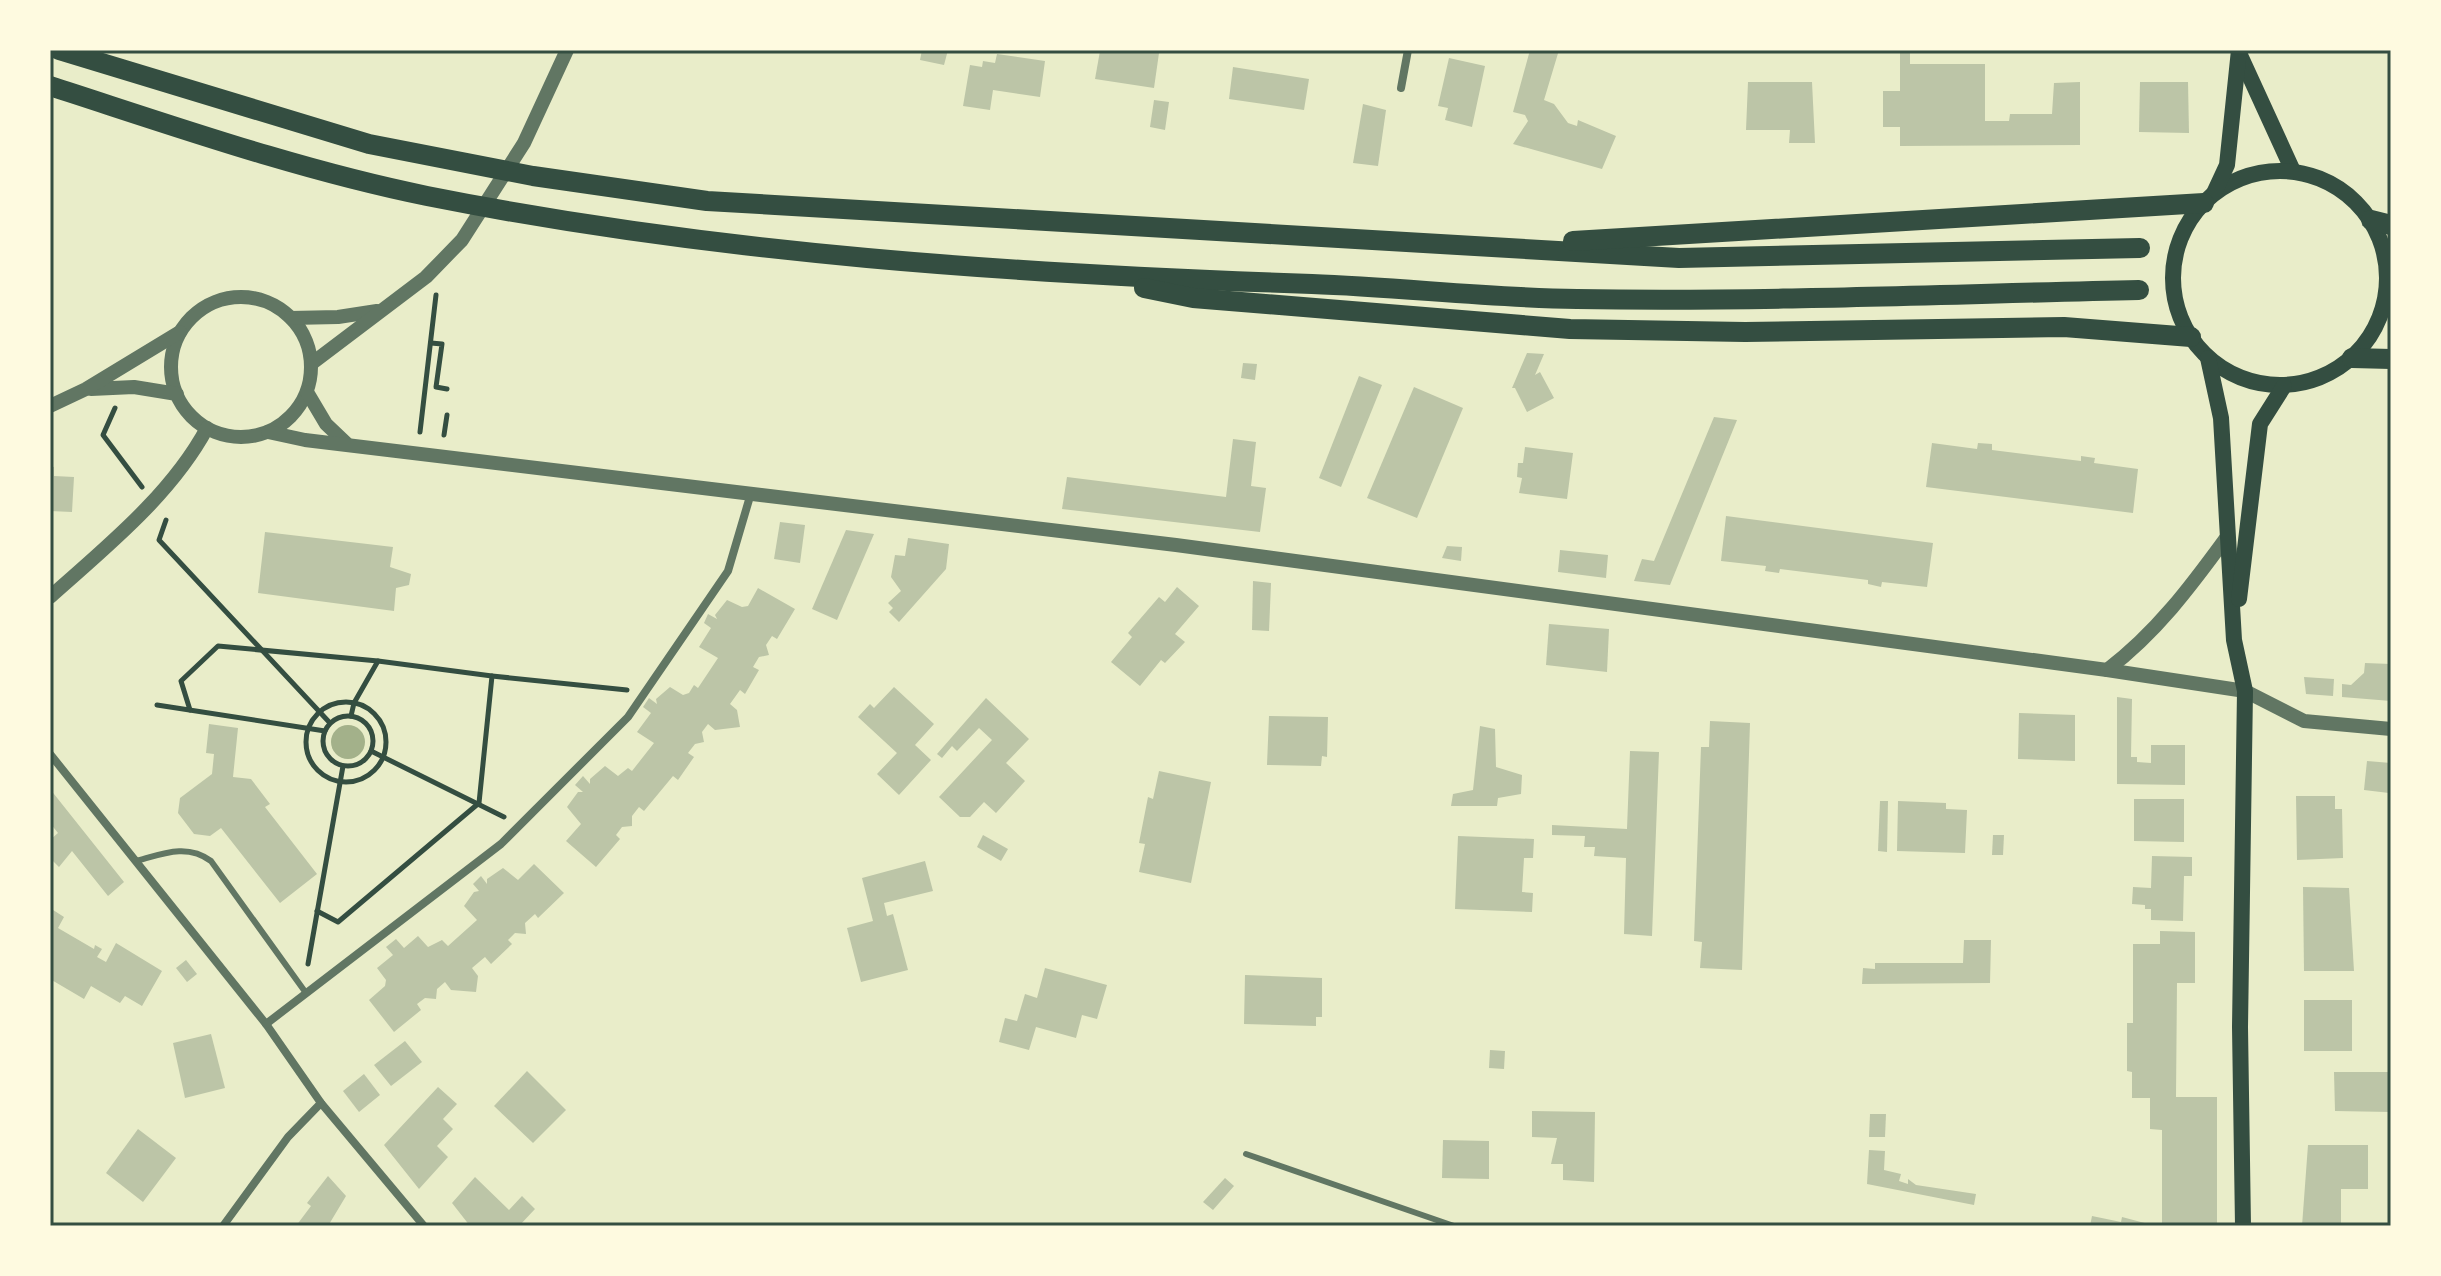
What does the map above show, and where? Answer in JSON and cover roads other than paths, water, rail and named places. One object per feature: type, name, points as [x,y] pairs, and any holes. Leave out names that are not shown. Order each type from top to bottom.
[{"type":"main road","points":[[59,50],[369,144],[533,176],[707,201],[1679,258],[2140,248]]},
{"type":"main road","points":[[1487,247],[2209,198],[2237,180],[2264,172],[2293,171],[2326,181],[2355,200],[2371,220],[2385,252],[2388,277],[2386,299],[2370,338],[2352,358],[2333,372],[2309,382],[2284,386],[2254,382],[2229,372],[2208,358],[2191,337],[2178,312],[2173,284],[2174,264],[2182,237],[2209,198],[2227,165],[2239,51]]},
{"type":"main road","points":[[2239,51],[2293,171]]},
{"type":"main road","points":[[50,86],[259,153],[420,195],[573,223],[893,261],[1077,276],[1354,285],[1572,299],[2139,290]]},
{"type":"main road","points":[[2371,220],[2391,225]]},
{"type":"main road","points":[[1077,276],[1193,298],[1570,329],[1745,332],[2050,327],[2191,337]]},
{"type":"main road","points":[[2208,358],[2221,418],[2234,640],[2245,691],[2240,1027],[2243,1226]]},
{"type":"main road","points":[[2352,358],[2391,359]]},
{"type":"main road","points":[[2234,640],[2260,424],[2284,386]]},
{"type":"street","points":[[311,364],[440,264],[462,240],[524,143],[567,50]]},
{"type":"street","points":[[1401,88],[1407,50]]},
{"type":"street","points":[[50,406],[86,389],[181,332],[208,305],[232,297],[270,303],[291,318],[305,339],[311,364],[307,392],[291,416],[268,432]]},
{"type":"street","points":[[291,318],[338,317],[378,310]]},
{"type":"street","points":[[181,332],[172,356],[177,394],[192,417],[207,428],[230,436],[268,432],[350,445],[1176,545],[2107,670],[2245,691],[2304,721],[2391,729]]},
{"type":"street","points":[[86,389],[124,386],[177,394]]},
{"type":"street","points":[[307,392],[326,424],[350,445]]},
{"type":"street","points":[[50,597],[151,500],[185,463],[207,428]]},
{"type":"street","points":[[266,1024],[501,844],[628,717],[728,571],[751,493]]},
{"type":"street","points":[[2107,670],[2137,647],[2165,616],[2226,538]]},
{"type":"street","points":[[50,754],[266,1024],[321,1103],[424,1226]]},
{"type":"street","points":[[223,1226],[288,1137],[321,1103]]},
{"type":"lane","points":[[136,861],[174,851],[200,852],[231,884],[306,993]]},
{"type":"lane","points":[[1246,1154],[1454,1226]]}]
